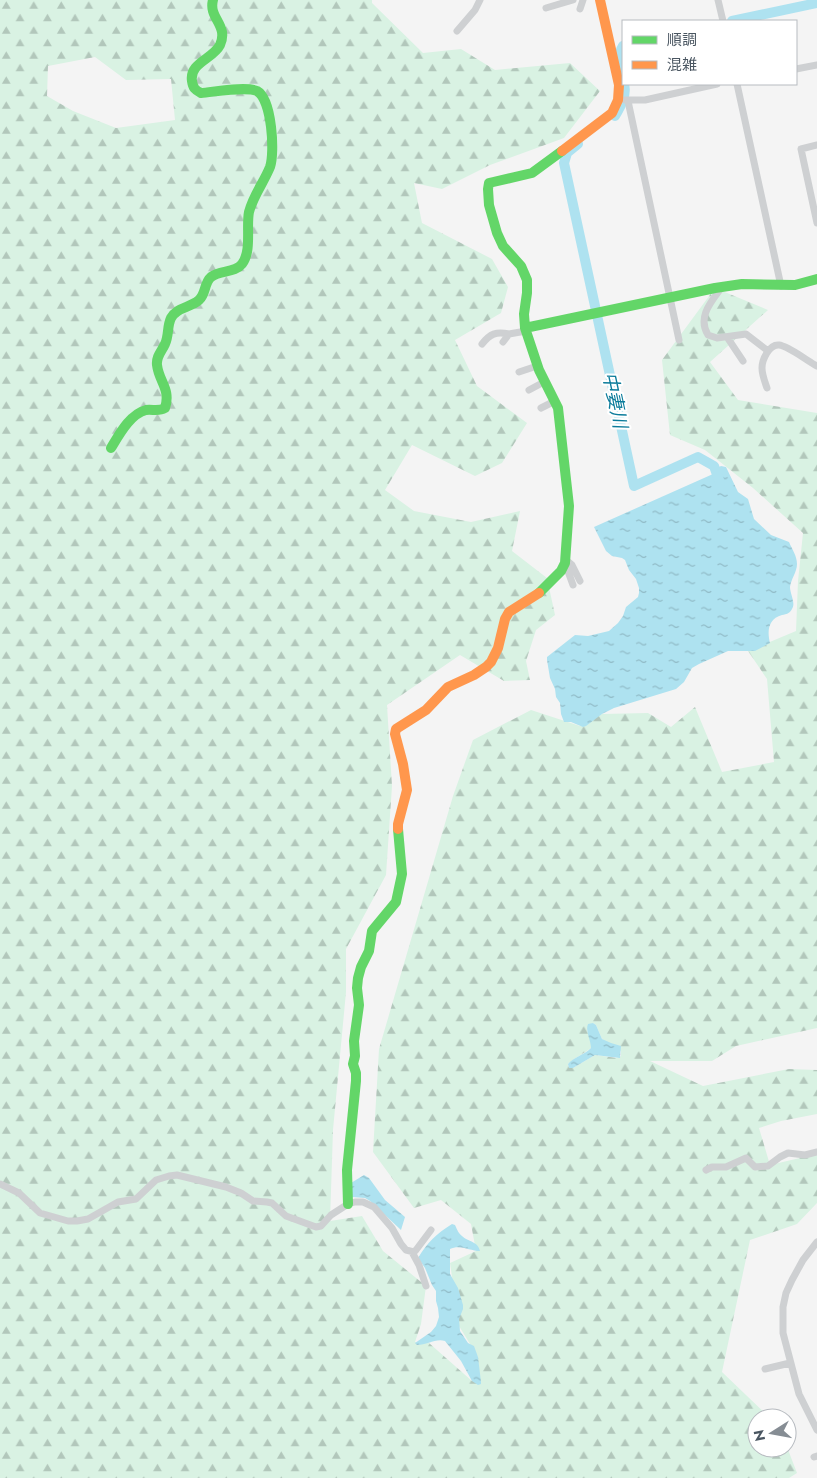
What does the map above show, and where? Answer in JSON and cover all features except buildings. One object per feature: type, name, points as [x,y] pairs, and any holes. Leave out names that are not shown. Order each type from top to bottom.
[{"type":"street","points":[[111,448],[127,424],[137,416],[146,410],[157,412],[166,408],[167,390],[158,370],[157,360],[165,342],[170,320],[174,313],[198,301],[203,296],[210,278],[223,271],[238,267],[244,262],[249,213],[272,161],[274,145],[266,103],[261,94],[247,89],[201,93],[194,89],[192,73],[195,67],[213,55],[222,38],[221,25],[213,14],[211,3],[213,0]]},
{"type":"street","points":[[457,31],[475,10],[480,0]]},
{"type":"street","points":[[546,8],[573,0]]},
{"type":"street","points":[[580,9],[583,0]]},
{"type":"street","points":[[600,0],[671,297],[679,340]]},
{"type":"street","points":[[718,0],[723,20]]},
{"type":"street","points":[[797,69],[817,65]]},
{"type":"street","points":[[623,99],[644,100],[712,85]]},
{"type":"street","points":[[737,85],[781,286]]},
{"type":"street","points":[[572,584],[566,562],[569,506],[559,412],[544,382],[524,322],[527,280],[522,268],[504,248],[497,235],[492,220],[487,190],[489,183],[535,171],[612,113],[623,99]]},
{"type":"street","points":[[817,145],[801,149],[817,223]]},
{"type":"street","points":[[482,344],[488,337],[498,332],[509,334],[596,312],[722,287],[742,284],[795,285],[817,279]]},
{"type":"street","points":[[722,287],[705,313],[704,328],[708,335],[713,338],[746,334],[768,351]]},
{"type":"street","points":[[503,342],[509,334]]},
{"type":"street","points":[[727,337],[743,361]]},
{"type":"street","points":[[767,388],[762,369],[763,361],[768,351],[777,344],[817,366]]},
{"type":"street","points":[[519,372],[538,366]]},
{"type":"street","points":[[530,390],[544,382]]},
{"type":"street","points":[[541,408],[555,402]]},
{"type":"street","points":[[566,562],[572,565],[580,581]]},
{"type":"street","points":[[348,1204],[347,1170],[356,1081],[356,1072],[352,1064],[359,1004],[358,978],[360,967],[369,951],[372,931],[396,902],[402,874],[398,824],[407,790],[403,764],[395,734],[396,729],[426,710],[448,686],[468,678],[486,667],[491,662],[498,648],[505,619],[509,612],[539,593],[561,571],[566,562]]},
{"type":"street","points":[[706,1170],[712,1167],[726,1168],[746,1158],[755,1167],[768,1166],[780,1157],[788,1154],[805,1155],[817,1152]]},
{"type":"street","points":[[0,1184],[19,1193],[40,1213],[68,1221],[88,1219],[118,1202],[136,1199],[156,1180],[178,1175],[226,1187],[241,1193],[253,1201],[272,1203],[286,1216],[316,1227],[321,1226],[330,1215],[348,1204],[363,1202],[374,1207],[392,1228],[406,1250],[412,1252],[419,1265],[426,1286]]},
{"type":"street","points":[[412,1252],[416,1250],[431,1230]]},
{"type":"street","points":[[817,1242],[803,1260],[792,1280],[783,1307],[783,1333],[790,1362],[799,1394],[817,1430]]},
{"type":"street","points":[[765,1369],[790,1362]]},
{"type":"green space","points":[[0,0],[372,0],[372,3],[423,53],[461,49],[495,70],[570,63],[600,91],[564,138],[490,165],[442,189],[414,183],[422,223],[492,259],[508,287],[501,313],[455,340],[477,386],[527,423],[502,463],[475,476],[412,445],[385,490],[414,511],[471,522],[520,511],[512,551],[547,578],[555,615],[536,630],[526,661],[530,680],[504,681],[460,655],[387,705],[392,786],[386,875],[346,949],[346,992],[333,1130],[330,1221],[362,1216],[383,1251],[426,1286],[421,1324],[415,1342],[429,1343],[472,1381],[478,1357],[459,1326],[450,1263],[476,1251],[471,1224],[441,1200],[414,1208],[373,1152],[379,1049],[453,796],[473,740],[531,710],[580,726],[602,714],[648,713],[671,727],[695,707],[722,772],[774,762],[767,679],[748,651],[796,631],[798,581],[803,533],[753,488],[705,450],[670,435],[662,360],[715,288],[768,310],[710,362],[738,400],[817,413],[817,1028],[736,1046],[712,1061],[650,1061],[703,1086],[789,1069],[817,1070],[817,1114],[781,1121],[759,1128],[770,1165],[817,1154],[817,1203],[797,1224],[750,1240],[722,1372],[760,1408],[747,1408],[747,1458],[791,1458],[797,1473],[789,1478],[0,1478]],"holes":[[[95,57],[126,80],[171,79],[175,120],[116,128],[73,111],[47,96],[48,66]],[[593,1023],[596,1025],[602,1039],[621,1051],[621,1056],[617,1058],[595,1055],[573,1068],[569,1068],[568,1064],[591,1048],[591,1041],[587,1030]]]},
{"type":"water","points":[[721,466],[726,467],[738,492],[748,499],[754,519],[771,535],[789,542],[797,564],[790,587],[793,601],[792,609],[788,614],[777,617],[771,622],[769,630],[770,643],[755,651],[728,651],[692,668],[684,682],[676,689],[614,708],[586,726],[583,727],[571,722],[564,722],[560,703],[550,678],[547,657],[575,635],[588,636],[609,631],[618,623],[626,607],[638,597],[639,593],[636,579],[629,570],[625,560],[612,556],[606,551],[594,527],[713,474]]},
{"type":"water","points":[[593,1023],[596,1025],[602,1039],[621,1046],[620,1058],[595,1055],[573,1068],[569,1068],[568,1064],[570,1062],[591,1048],[587,1027],[588,1024]]},
{"type":"water","points":[[364,1175],[369,1178],[385,1200],[405,1217],[401,1230],[370,1201],[365,1198],[352,1197],[351,1183]]},
{"type":"water","points":[[452,1224],[455,1225],[464,1238],[475,1243],[480,1251],[461,1247],[450,1249],[450,1274],[458,1288],[463,1305],[459,1319],[460,1331],[468,1343],[474,1346],[478,1357],[481,1384],[478,1385],[472,1381],[461,1361],[445,1341],[438,1340],[417,1345],[415,1343],[431,1332],[436,1326],[439,1317],[436,1291],[418,1258],[425,1247],[441,1231]]},
{"type":"waterway","name":"中妻川","points":[[737,20],[817,3]]},
{"type":"waterway","name":"中妻川","points":[[622,48],[619,58],[622,76]]},
{"type":"waterway","name":"中妻川","points":[[615,116],[624,96],[624,85]]},
{"type":"waterway","name":"中妻川","points":[[578,144],[567,153],[564,163],[634,486],[698,457],[714,466],[720,483]]},
{"type":"traffic: fast","points":[[111,448],[130,420],[140,412],[165,408],[167,396],[158,371],[157,362],[166,341],[171,318],[180,310],[199,300],[211,277],[235,269],[242,264],[248,246],[249,212],[270,167],[272,150],[271,127],[266,104],[262,96],[257,91],[245,89],[201,93],[193,85],[192,75],[194,70],[217,50],[222,38],[222,32],[213,12],[213,0]]},
{"type":"traffic: fast","points":[[539,593],[561,571],[565,563],[569,506],[558,408],[539,370],[525,328],[524,314],[527,280],[521,266],[503,246],[497,233],[489,205],[488,189],[489,183],[532,173],[562,151]]},
{"type":"traffic: fast","points":[[525,328],[715,288],[742,284],[795,285],[817,279]]},
{"type":"traffic: fast","points":[[348,1204],[347,1170],[356,1081],[353,1064],[359,1005],[358,978],[369,951],[372,931],[396,902],[402,874],[398,829]]},
{"type":"traffic: slow","points":[[562,151],[612,113],[618,100],[619,85],[600,0]]},
{"type":"traffic: slow","points":[[398,829],[407,790],[403,764],[395,734],[396,729],[426,710],[448,687],[486,667],[491,662],[498,648],[505,619],[509,612],[539,593]]}]
